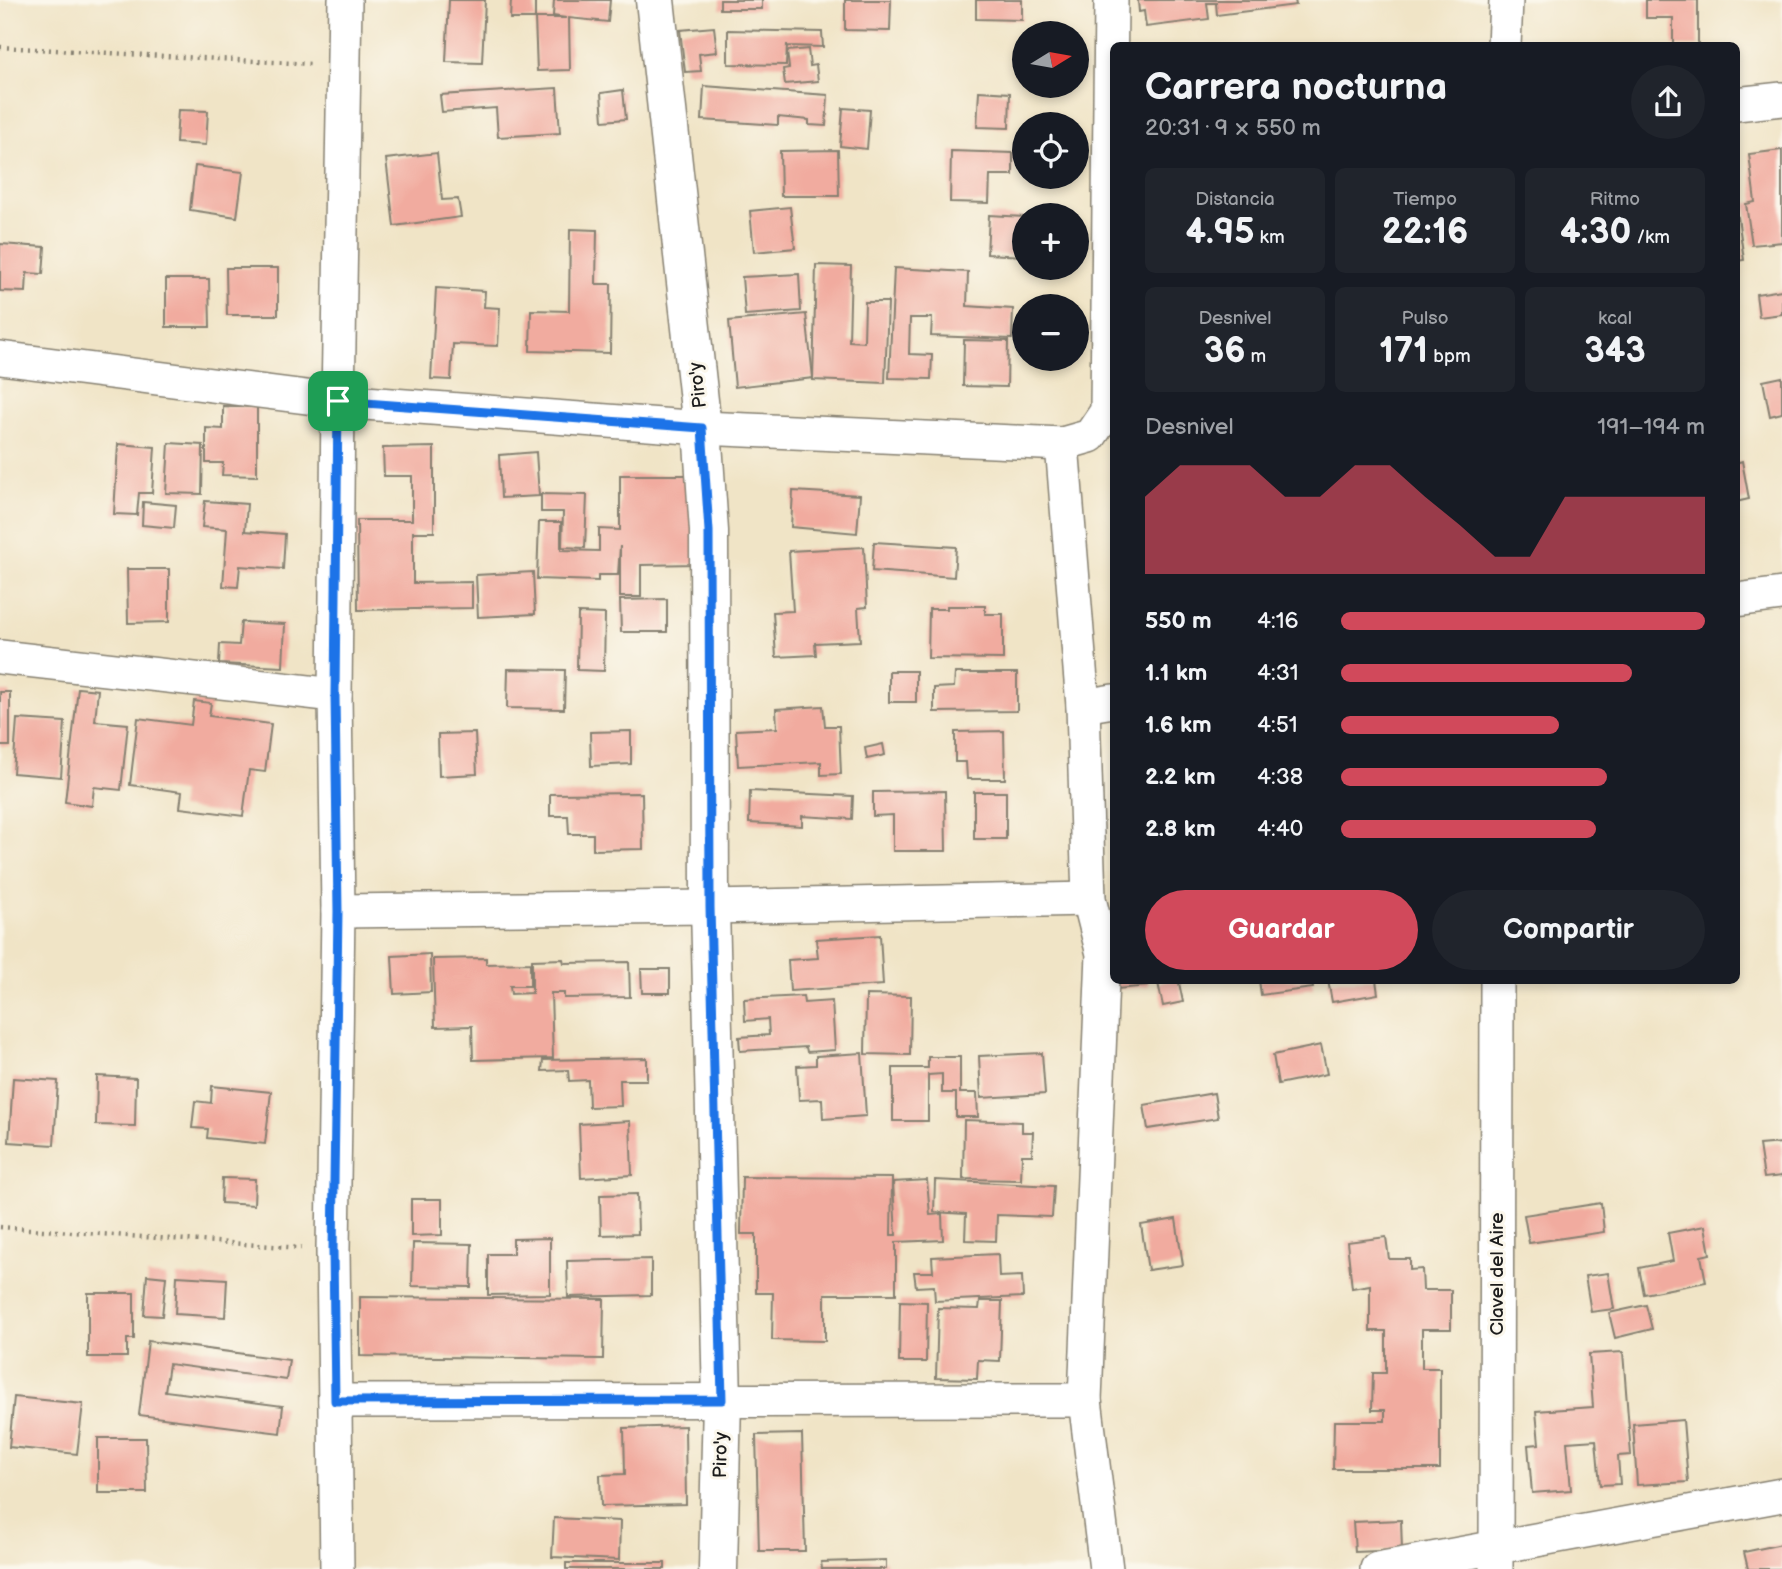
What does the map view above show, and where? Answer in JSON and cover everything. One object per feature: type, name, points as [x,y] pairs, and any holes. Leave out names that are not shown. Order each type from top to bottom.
[{"type":"main road","name":"Piro'y","points":[[655,0],[702,428],[709,531],[710,907],[722,1400],[718,1569]]},
{"type":"street","points":[[337,1569],[333,1250],[338,911],[335,695],[345,0]]},
{"type":"street","points":[[1111,0],[1111,42]]},
{"type":"street","points":[[1504,42],[1506,0]]},
{"type":"street","points":[[1740,104],[1782,99]]},
{"type":"street","points":[[0,358],[338,401],[702,428],[1062,444],[1090,436],[1107,411],[1110,103]]},
{"type":"street","points":[[1062,444],[1098,704],[1088,899],[1103,954],[1085,1400],[1106,1569]]},
{"type":"street","points":[[1740,599],[1782,594]]},
{"type":"street","points":[[0,657],[335,695]]},
{"type":"street","points":[[338,911],[1088,899]]},
{"type":"street","name":"Clavel del Aire","points":[[1496,1559],[1497,984]]},
{"type":"street","points":[[335,1401],[1085,1400]]},
{"type":"street","points":[[1377,1569],[1496,1559],[1782,1494]]},
{"type":"path","points":[[0,47],[344,66]]},
{"type":"path","points":[[0,1227],[333,1250]]},
{"type":"building","points":[[449,0],[485,0],[482,63],[446,62]]},
{"type":"building","points":[[511,0],[535,0],[535,19],[510,19]]},
{"type":"building","points":[[554,0],[610,0],[608,22],[569,18],[570,70],[537,71],[535,18],[566,18],[553,16]]},
{"type":"building","points":[[720,0],[762,0],[762,9],[720,9]]},
{"type":"building","points":[[845,0],[891,0],[890,31],[845,30]]},
{"type":"building","points":[[976,0],[1022,0],[1022,20],[976,19]]},
{"type":"building","points":[[1138,0],[1295,0],[1296,5],[1217,15],[1216,3],[1207,3],[1209,19],[1146,27],[1144,11],[1139,12]]},
{"type":"building","points":[[1646,0],[1698,0],[1698,42],[1673,42],[1673,18],[1646,18]]},
{"type":"building","points":[[714,27],[717,52],[699,54],[701,71],[685,72],[680,30]]},
{"type":"building","points":[[728,30],[822,32],[823,47],[787,44],[786,65],[728,64]]},
{"type":"building","points":[[808,49],[810,66],[816,65],[818,81],[785,84],[783,69],[789,68],[787,51]]},
{"type":"building","points":[[704,86],[828,95],[826,126],[809,125],[809,120],[778,117],[778,125],[702,120]]},
{"type":"building","points":[[557,88],[560,133],[498,137],[496,108],[442,112],[440,95]]},
{"type":"building","points":[[623,90],[626,119],[603,121],[601,93]]},
{"type":"building","points":[[979,91],[1010,93],[1009,128],[977,127]]},
{"type":"building","points":[[843,108],[870,110],[867,149],[840,146]]},
{"type":"building","points":[[178,110],[208,111],[206,145],[176,143]]},
{"type":"building","points":[[838,150],[839,196],[781,196],[780,151]]},
{"type":"building","points":[[1782,150],[1782,242],[1752,245],[1746,204],[1755,202],[1749,154]]},
{"type":"building","points":[[951,151],[1012,153],[1012,175],[990,175],[989,203],[950,202]]},
{"type":"building","points":[[437,153],[442,200],[458,199],[461,217],[394,226],[386,159]]},
{"type":"building","points":[[195,166],[243,172],[237,217],[190,210]]},
{"type":"building","points":[[790,207],[795,248],[754,252],[750,211]]},
{"type":"building","points":[[989,215],[1012,216],[1012,255],[987,254]]},
{"type":"building","points":[[570,229],[597,230],[596,284],[611,284],[610,353],[530,351],[531,310],[569,311]]},
{"type":"building","points":[[1740,231],[1744,260],[1740,260]]},
{"type":"building","points":[[0,244],[45,247],[43,274],[27,273],[26,292],[0,291]]},
{"type":"building","points":[[816,265],[851,266],[849,341],[864,342],[865,302],[888,302],[885,383],[813,380]]},
{"type":"building","points":[[226,268],[278,268],[278,315],[227,315]]},
{"type":"building","points":[[894,268],[968,272],[967,306],[1012,309],[1012,339],[931,336],[932,318],[910,318],[909,354],[932,355],[931,379],[889,378]]},
{"type":"building","points":[[799,274],[801,311],[745,315],[742,277]]},
{"type":"building","points":[[166,279],[209,279],[210,327],[166,327]]},
{"type":"building","points":[[436,288],[485,291],[484,307],[500,308],[498,346],[453,344],[451,380],[431,379]]},
{"type":"building","points":[[1782,290],[1782,314],[1759,317],[1756,294]]},
{"type":"building","points":[[806,314],[813,378],[735,387],[729,321]]},
{"type":"building","points":[[964,340],[1008,341],[1007,387],[963,386]]},
{"type":"building","points":[[1782,377],[1782,413],[1770,416],[1763,381]]},
{"type":"building","points":[[223,406],[257,407],[257,476],[222,475],[223,463],[206,463],[206,428],[223,429]]},
{"type":"building","points":[[169,443],[203,445],[202,494],[166,493]]},
{"type":"building","points":[[118,444],[155,447],[152,493],[139,493],[137,515],[114,514]]},
{"type":"building","points":[[434,447],[434,532],[413,532],[413,583],[472,582],[472,608],[358,610],[357,520],[412,520],[412,476],[384,476],[383,448]]},
{"type":"building","points":[[536,452],[539,496],[501,498],[499,455]]},
{"type":"building","points":[[1742,461],[1749,499],[1740,501]]},
{"type":"building","points":[[620,475],[696,475],[696,564],[641,565],[641,597],[620,597],[620,546],[618,575],[598,575],[598,581],[537,579],[539,522],[561,522],[561,550],[599,551],[599,529],[620,530]]},
{"type":"building","points":[[793,491],[860,495],[857,533],[791,527]]},
{"type":"building","points":[[541,494],[587,495],[585,548],[562,547],[563,512],[541,512]]},
{"type":"building","points":[[205,501],[247,504],[245,531],[285,534],[283,569],[240,566],[238,587],[223,586],[227,529],[202,527]]},
{"type":"building","points":[[143,502],[176,505],[174,528],[142,525]]},
{"type":"building","points":[[874,542],[956,547],[954,577],[872,571]]},
{"type":"building","points":[[864,547],[867,607],[858,608],[860,641],[815,643],[816,655],[776,657],[773,612],[793,611],[789,551]]},
{"type":"building","points":[[127,569],[169,569],[169,622],[128,623]]},
{"type":"building","points":[[533,572],[535,614],[478,617],[476,575]]},
{"type":"building","points":[[667,599],[667,632],[621,632],[620,600]]},
{"type":"building","points":[[947,606],[985,606],[985,614],[1003,614],[1003,659],[928,658],[929,609],[947,609]]},
{"type":"building","points":[[578,613],[605,614],[604,671],[577,670]]},
{"type":"building","points":[[241,622],[285,624],[283,667],[219,664],[220,644],[239,645]]},
{"type":"building","points":[[508,669],[565,670],[564,709],[507,708]]},
{"type":"building","points":[[889,671],[916,671],[916,702],[889,702]]},
{"type":"building","points":[[955,673],[1017,673],[1017,711],[934,712],[934,688],[954,687]]},
{"type":"building","points":[[78,688],[98,690],[95,721],[128,724],[121,790],[94,787],[92,806],[65,802]]},
{"type":"building","points":[[0,692],[10,692],[10,746],[0,746]]},
{"type":"building","points":[[194,701],[211,703],[209,716],[271,724],[265,772],[249,770],[243,816],[180,808],[182,792],[130,785],[138,718],[191,725]]},
{"type":"building","points":[[823,706],[825,726],[839,726],[841,774],[821,775],[821,762],[738,766],[736,730],[777,728],[776,709]]},
{"type":"building","points":[[17,719],[65,722],[61,777],[13,773]]},
{"type":"building","points":[[631,731],[631,764],[591,766],[590,732]]},
{"type":"building","points":[[1004,731],[1005,779],[967,779],[966,762],[955,762],[955,732]]},
{"type":"building","points":[[475,733],[477,774],[439,776],[438,734]]},
{"type":"building","points":[[883,744],[885,755],[867,759],[865,748]]},
{"type":"building","points":[[750,791],[853,796],[852,819],[802,816],[802,826],[749,823]]},
{"type":"building","points":[[945,791],[946,851],[893,851],[893,815],[873,816],[873,792]]},
{"type":"building","points":[[974,792],[1006,792],[1006,839],[974,839]]},
{"type":"building","points":[[642,793],[643,849],[593,850],[593,834],[569,834],[568,816],[550,816],[550,794]]},
{"type":"building","points":[[880,935],[883,985],[790,991],[788,960],[818,958],[816,939]]},
{"type":"building","points":[[430,954],[431,992],[394,994],[392,956]]},
{"type":"building","points":[[486,958],[486,964],[530,963],[530,986],[510,986],[511,994],[532,993],[532,960],[563,959],[564,963],[629,962],[630,997],[564,998],[564,993],[551,993],[553,1058],[473,1060],[472,1026],[435,1027],[433,959]]},
{"type":"building","points":[[641,969],[670,969],[670,993],[642,993]]},
{"type":"building","points":[[1116,984],[1148,984],[1148,986],[1117,989]]},
{"type":"building","points":[[1158,984],[1179,984],[1183,1002],[1163,1006]]},
{"type":"building","points":[[1260,984],[1312,984],[1313,988],[1261,995]]},
{"type":"building","points":[[1329,984],[1377,984],[1378,994],[1332,1002]]},
{"type":"building","points":[[866,995],[911,996],[910,1055],[865,1054]]},
{"type":"building","points":[[803,996],[804,1003],[832,1001],[835,1050],[807,1052],[806,1047],[740,1051],[739,1037],[769,1035],[768,1019],[745,1021],[744,999]]},
{"type":"building","points":[[1321,1045],[1327,1074],[1278,1084],[1273,1055]]},
{"type":"building","points":[[862,1053],[866,1116],[823,1119],[822,1099],[799,1100],[797,1066],[816,1065],[816,1056]]},
{"type":"building","points":[[1042,1053],[1045,1094],[981,1098],[979,1056]]},
{"type":"building","points":[[928,1057],[960,1057],[960,1093],[977,1093],[978,1117],[956,1117],[956,1093],[942,1093],[942,1074],[928,1075],[928,1121],[893,1121],[893,1068],[928,1068]]},
{"type":"building","points":[[647,1058],[647,1080],[620,1080],[621,1106],[589,1107],[588,1080],[569,1081],[568,1070],[542,1071],[543,1060]]},
{"type":"building","points":[[97,1076],[136,1078],[135,1126],[96,1125]]},
{"type":"building","points":[[13,1078],[58,1081],[54,1145],[9,1142]]},
{"type":"building","points":[[212,1086],[271,1092],[265,1144],[207,1138],[208,1129],[192,1128],[195,1101],[211,1103]]},
{"type":"building","points":[[1214,1093],[1218,1118],[1148,1129],[1144,1105]]},
{"type":"building","points":[[964,1120],[1022,1122],[1022,1132],[1033,1132],[1032,1155],[1022,1155],[1021,1180],[963,1179]]},
{"type":"building","points":[[630,1121],[632,1175],[581,1178],[579,1124]]},
{"type":"building","points":[[1782,1143],[1782,1176],[1764,1178],[1759,1145]]},
{"type":"building","points":[[742,1177],[892,1178],[891,1235],[896,1235],[893,1182],[927,1180],[930,1215],[942,1214],[943,1240],[896,1242],[896,1294],[825,1294],[825,1341],[772,1340],[773,1293],[756,1293],[756,1234],[741,1234]]},
{"type":"building","points":[[222,1178],[255,1179],[254,1205],[221,1203]]},
{"type":"building","points":[[935,1180],[1054,1186],[1052,1217],[997,1215],[996,1241],[965,1240],[966,1214],[934,1212]]},
{"type":"building","points":[[637,1194],[638,1234],[601,1235],[600,1195]]},
{"type":"building","points":[[411,1199],[442,1199],[442,1235],[411,1236]]},
{"type":"building","points":[[1601,1203],[1604,1232],[1529,1243],[1524,1215]]},
{"type":"building","points":[[1176,1219],[1183,1265],[1148,1270],[1141,1225]]},
{"type":"building","points":[[1705,1226],[1710,1254],[1701,1256],[1706,1282],[1644,1294],[1639,1268],[1673,1261],[1668,1233]]},
{"type":"building","points":[[1386,1237],[1389,1259],[1410,1259],[1410,1270],[1422,1269],[1423,1290],[1451,1290],[1451,1329],[1422,1329],[1422,1368],[1440,1368],[1440,1469],[1333,1469],[1334,1421],[1385,1421],[1385,1410],[1372,1410],[1373,1373],[1386,1373],[1386,1331],[1370,1331],[1370,1285],[1352,1288],[1347,1242]]},
{"type":"building","points":[[550,1238],[550,1294],[488,1295],[488,1254],[513,1254],[513,1239]]},
{"type":"building","points":[[413,1243],[472,1244],[471,1287],[412,1286]]},
{"type":"building","points":[[998,1254],[999,1277],[1022,1276],[1023,1297],[935,1301],[934,1286],[916,1287],[914,1272],[933,1272],[932,1257]]},
{"type":"building","points":[[651,1259],[651,1295],[568,1297],[567,1261]]},
{"type":"building","points":[[1608,1273],[1614,1309],[1591,1312],[1585,1276]]},
{"type":"building","points":[[147,1275],[166,1277],[162,1316],[144,1315]]},
{"type":"building","points":[[177,1276],[227,1279],[225,1317],[175,1314]]},
{"type":"building","points":[[88,1293],[134,1293],[134,1339],[127,1339],[127,1357],[88,1357]]},
{"type":"building","points":[[360,1297],[604,1299],[603,1359],[360,1356]]},
{"type":"building","points":[[900,1301],[927,1302],[926,1362],[899,1362]]},
{"type":"building","points":[[980,1301],[1002,1301],[1000,1361],[978,1360],[977,1379],[936,1378],[938,1308],[979,1309]]},
{"type":"building","points":[[1646,1305],[1652,1329],[1615,1338],[1609,1313]]},
{"type":"building","points":[[148,1341],[289,1360],[286,1380],[169,1364],[165,1391],[283,1406],[280,1433],[139,1415]]},
{"type":"building","points":[[1623,1352],[1631,1455],[1618,1456],[1620,1484],[1600,1485],[1596,1440],[1567,1442],[1571,1490],[1532,1493],[1528,1445],[1539,1444],[1536,1411],[1593,1407],[1589,1354]]},
{"type":"building","points":[[14,1397],[83,1404],[77,1454],[9,1447]]},
{"type":"building","points":[[1683,1420],[1688,1482],[1637,1485],[1633,1424]]},
{"type":"building","points":[[685,1426],[686,1504],[601,1506],[600,1475],[625,1474],[624,1428]]},
{"type":"building","points":[[802,1434],[805,1551],[759,1551],[756,1435]]},
{"type":"building","points":[[98,1438],[146,1438],[147,1493],[98,1493]]},
{"type":"building","points":[[554,1518],[620,1521],[619,1560],[552,1557]]},
{"type":"building","points":[[1401,1520],[1402,1550],[1355,1552],[1353,1522]]},
{"type":"building","points":[[1782,1544],[1782,1569],[1748,1569],[1744,1552]]},
{"type":"building","points":[[886,1560],[886,1569],[822,1569],[821,1562]]},
{"type":"building","points":[[566,1563],[665,1563],[665,1569],[566,1569]]},
{"type":"route","points":[[338,401],[702,428],[709,531],[710,907],[722,1400],[335,1401],[333,1250],[338,911],[335,695],[338,401]]}]
